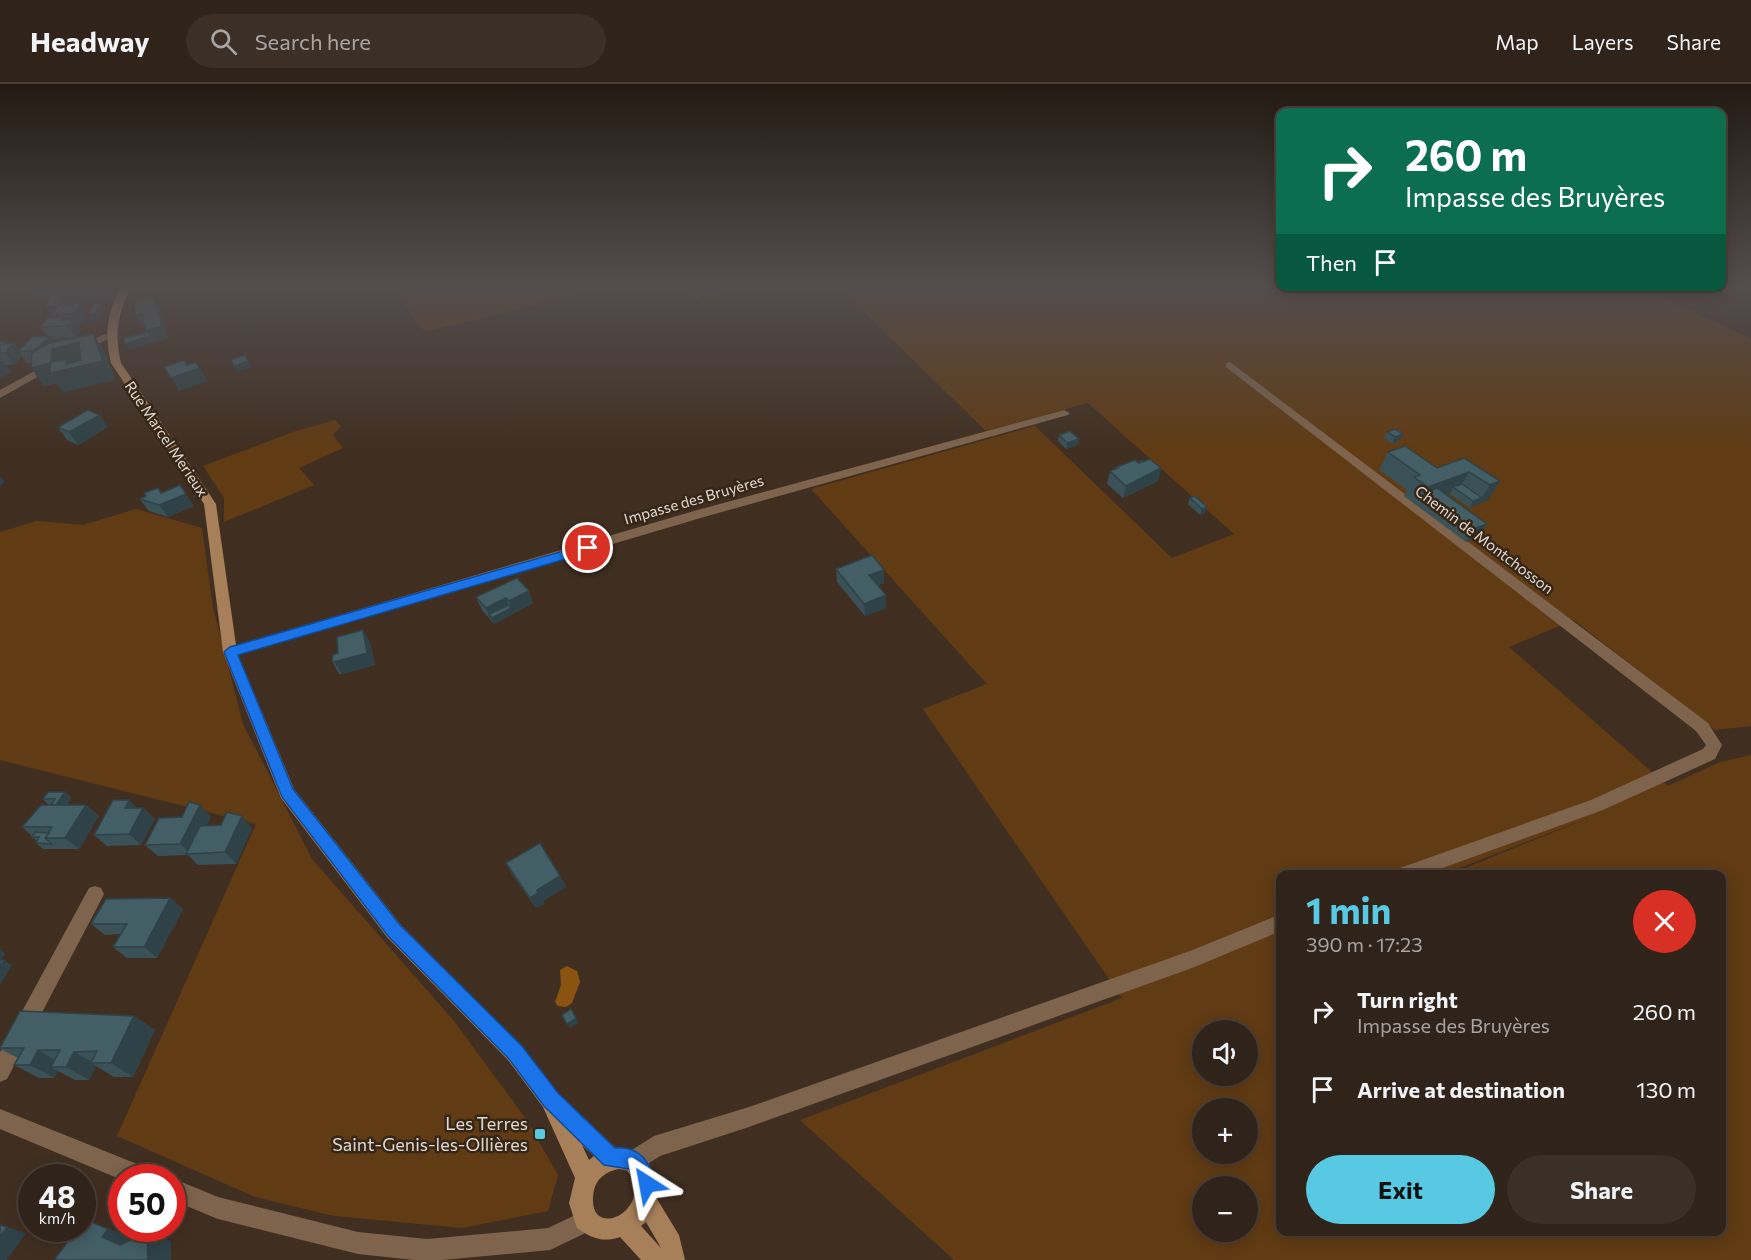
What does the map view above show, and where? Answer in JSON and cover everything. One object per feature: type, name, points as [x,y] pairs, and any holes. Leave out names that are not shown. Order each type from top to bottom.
[{"type":"main road","name":"Rue Marcel Merieux","points":[[110,340],[116,363],[210,504],[230,652],[287,793],[394,931],[515,1053],[551,1100],[611,1158]]},
{"type":"main road","name":"Rue Marcel Merieux","points":[[551,1100],[585,1178]]},
{"type":"main road","points":[[623,1157],[635,1161],[643,1171],[647,1184],[645,1199],[638,1215],[625,1226],[610,1231],[597,1229],[586,1221],[580,1208],[580,1192],[585,1178],[593,1168],[611,1158],[623,1157]]},
{"type":"main road","points":[[645,1199],[671,1242],[674,1260]]},
{"type":"main road","points":[[625,1226],[656,1260]]},
{"type":"street","points":[[0,395],[98,340]]},
{"type":"street","name":"Chemin de Montchosson","points":[[1230,365],[1702,727],[1714,745],[1709,754],[1597,805],[1417,870]]},
{"type":"street","name":"Impasse des Bruyères","points":[[230,652],[699,514],[938,447],[988,436],[1064,413]]},
{"type":"street","points":[[0,1072],[95,894]]},
{"type":"street","points":[[635,1161],[654,1147],[749,1117],[1192,959],[1276,924]]},
{"type":"street","points":[[0,1119],[110,1164]]},
{"type":"street","points":[[186,1195],[218,1208],[358,1243],[427,1250],[550,1239],[586,1221]]},
{"type":"shaded area","points":[[892,340],[1751,340],[1751,726],[1715,730],[1574,620],[1509,647],[1668,786],[1720,762],[1751,755],[1751,1260],[954,1260],[800,1120],[1122,998],[923,709],[987,684],[811,489],[1035,426],[1172,558],[1234,534],[1088,403],[986,431]]},
{"type":"shaded area","points":[[335,420],[341,426],[333,435],[343,448],[299,468],[314,485],[224,522],[224,498],[203,466],[296,431]]},
{"type":"shaded area","points":[[136,509],[202,528],[213,608],[243,724],[312,859],[454,1021],[526,1119],[558,1175],[548,1211],[462,1228],[334,1216],[255,1197],[186,1166],[186,1164],[180,1164],[117,1136],[256,824],[0,760],[0,532],[37,521],[83,525]]},
{"type":"shaded area","points":[[567,966],[577,971],[580,982],[572,1003],[566,1007],[558,1006],[555,1002],[561,985],[560,970]]},
{"type":"building","points":[[29,340],[47,340],[33,351],[18,351]]},
{"type":"building","points":[[64,340],[95,340],[103,361],[50,373],[50,363],[31,368],[32,353],[49,343]],"holes":[[[79,342],[81,360],[66,364],[67,359],[51,362],[52,349]]]},
{"type":"building","points":[[124,340],[138,340],[125,344]]},
{"type":"building","points":[[0,341],[6,341],[3,344],[14,343],[5,353],[0,353]]},
{"type":"building","points":[[245,355],[248,361],[234,366],[231,360]]},
{"type":"building","points":[[184,360],[187,365],[196,362],[200,368],[171,378],[164,367]]},
{"type":"building","points":[[88,410],[100,415],[69,432],[58,427]]},
{"type":"building","points":[[1395,429],[1403,434],[1395,437],[1387,432]]},
{"type":"building","points":[[1070,431],[1079,439],[1067,443],[1059,435]]},
{"type":"building","points":[[1405,446],[1437,468],[1464,458],[1500,481],[1490,485],[1469,472],[1428,487],[1414,477],[1420,475],[1388,452]]},
{"type":"building","points":[[1150,459],[1161,468],[1126,486],[1110,471],[1135,460],[1139,463]]},
{"type":"building","points":[[1462,484],[1482,498],[1473,501],[1453,487]]},
{"type":"building","points":[[180,485],[186,494],[159,505],[140,499],[146,496],[144,493],[158,488],[161,493]]},
{"type":"building","points":[[1437,488],[1487,524],[1473,529],[1424,493]]},
{"type":"building","points":[[1195,496],[1207,507],[1202,509],[1190,498]]},
{"type":"building","points":[[872,555],[884,570],[869,575],[886,595],[864,604],[836,569]]},
{"type":"building","points":[[517,578],[529,591],[509,601],[506,598],[486,608],[476,597]]},
{"type":"building","points":[[509,605],[511,608],[492,618],[489,614]]},
{"type":"building","points":[[363,630],[367,653],[332,661],[333,655],[338,653],[337,637]]},
{"type":"building","points":[[48,792],[65,792],[56,805],[51,805],[55,799],[43,799]]},
{"type":"building","points":[[113,800],[129,800],[125,808],[143,808],[129,834],[94,835]]},
{"type":"building","points":[[189,802],[200,805],[180,844],[145,845],[159,818],[182,817]]},
{"type":"building","points":[[41,805],[86,805],[65,838],[45,838],[52,827],[22,827]]},
{"type":"building","points":[[227,812],[242,816],[225,852],[186,854],[200,826],[221,825]]},
{"type":"building","points":[[35,832],[49,833],[45,838],[52,844],[36,843],[39,837],[32,837]]},
{"type":"building","points":[[540,843],[560,876],[537,890],[538,893],[530,898],[506,863]]},
{"type":"building","points":[[170,898],[144,947],[113,947],[127,924],[91,924],[106,899]]},
{"type":"building","points":[[571,1009],[576,1018],[567,1024],[562,1015]]},
{"type":"building","points":[[20,1011],[134,1016],[111,1063],[91,1063],[97,1051],[74,1052],[66,1067],[51,1067],[60,1050],[38,1050],[30,1065],[14,1065],[24,1048],[0,1048]]},
{"type":"building","points":[[96,1224],[108,1229],[102,1237],[108,1242],[120,1245],[126,1242],[147,1242],[148,1260],[54,1260],[68,1242],[96,1242]]},
{"type":"building","points":[[0,1225],[7,1227],[0,1237]]},
{"type":"place","name":"Les Terres Saint-Genis-les-Ollières","points":[[540,1134]]},
{"type":"route","points":[[588,548],[230,652],[287,793],[394,931],[515,1053],[551,1100],[587,1132],[611,1158],[623,1157],[635,1161],[643,1171],[647,1184]]}]
